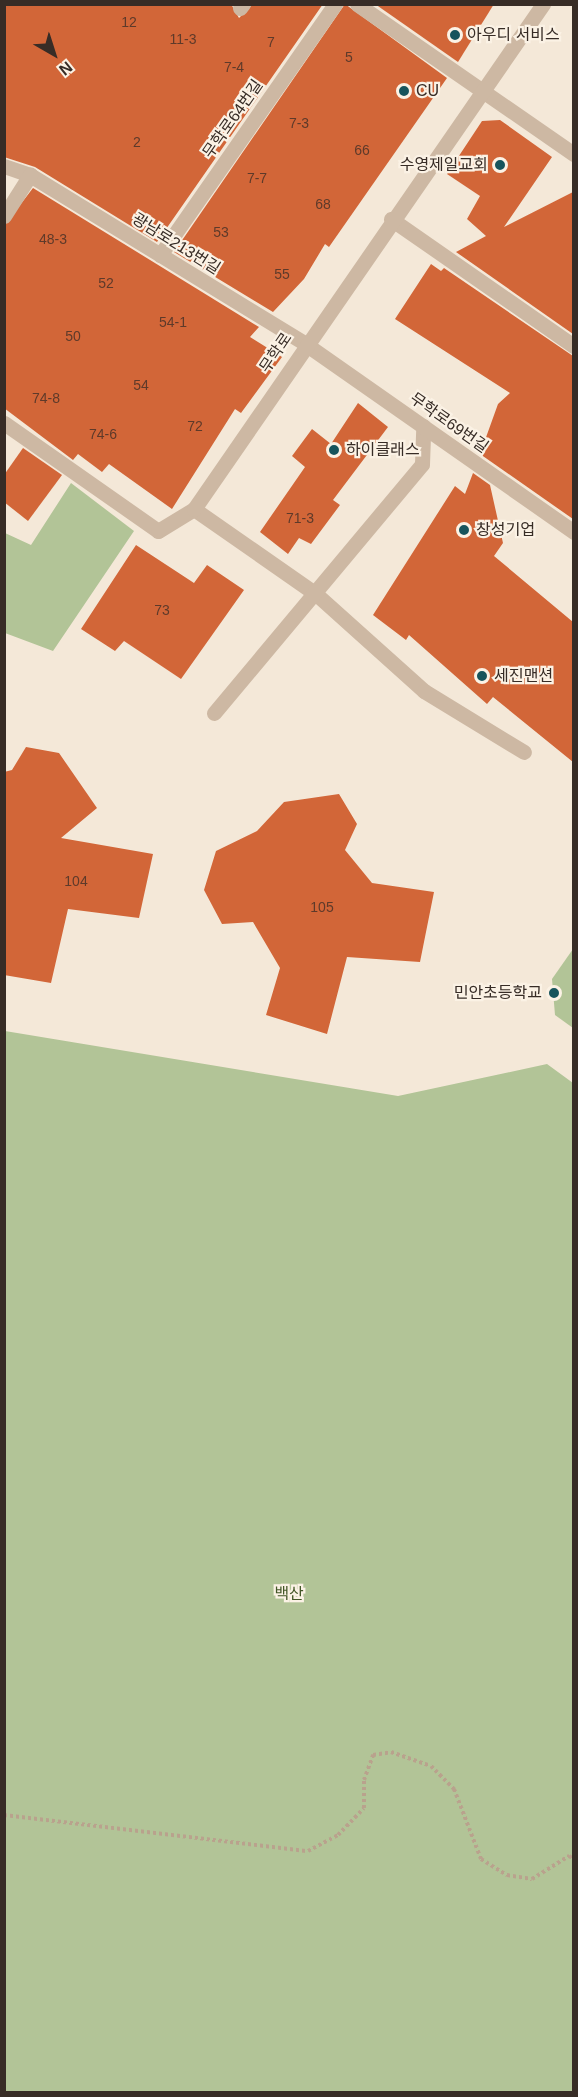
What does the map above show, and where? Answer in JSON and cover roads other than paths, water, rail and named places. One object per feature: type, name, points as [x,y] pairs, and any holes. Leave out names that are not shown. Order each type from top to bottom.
[{"type":"street","name":"무학로64번길","points":[[160,255],[335,4]]},
{"type":"street","points":[[357,4],[573,154]]},
{"type":"street","name":"무학로","points":[[4,423],[158,531],[194,509],[304,343],[543,4]]},
{"type":"street","name":"광남로213번길","points":[[4,166],[30,175],[304,343]]},
{"type":"street","points":[[4,216],[30,175]]},
{"type":"street","points":[[391,219],[573,346]]},
{"type":"street","name":"무학로69번길","points":[[304,343],[573,532]]},
{"type":"street","points":[[214,713],[316,594],[422,464],[423,426]]},
{"type":"street","points":[[194,509],[316,594],[423,691],[524,752]]},
{"type":"place","name":"아우디 서비스","points":[[455,35]]},
{"type":"place","name":"CU","points":[[404,91]]},
{"type":"place","name":"수영제일교회","points":[[500,165]]},
{"type":"place","name":"하이클래스","points":[[334,450]]},
{"type":"place","name":"창성기업","points":[[464,530]]},
{"type":"place","name":"세진맨션","points":[[482,676]]},
{"type":"place","name":"민안초등학교","points":[[554,993]]},
{"type":"park label","name":"백산","points":[[289,1594]]}]
